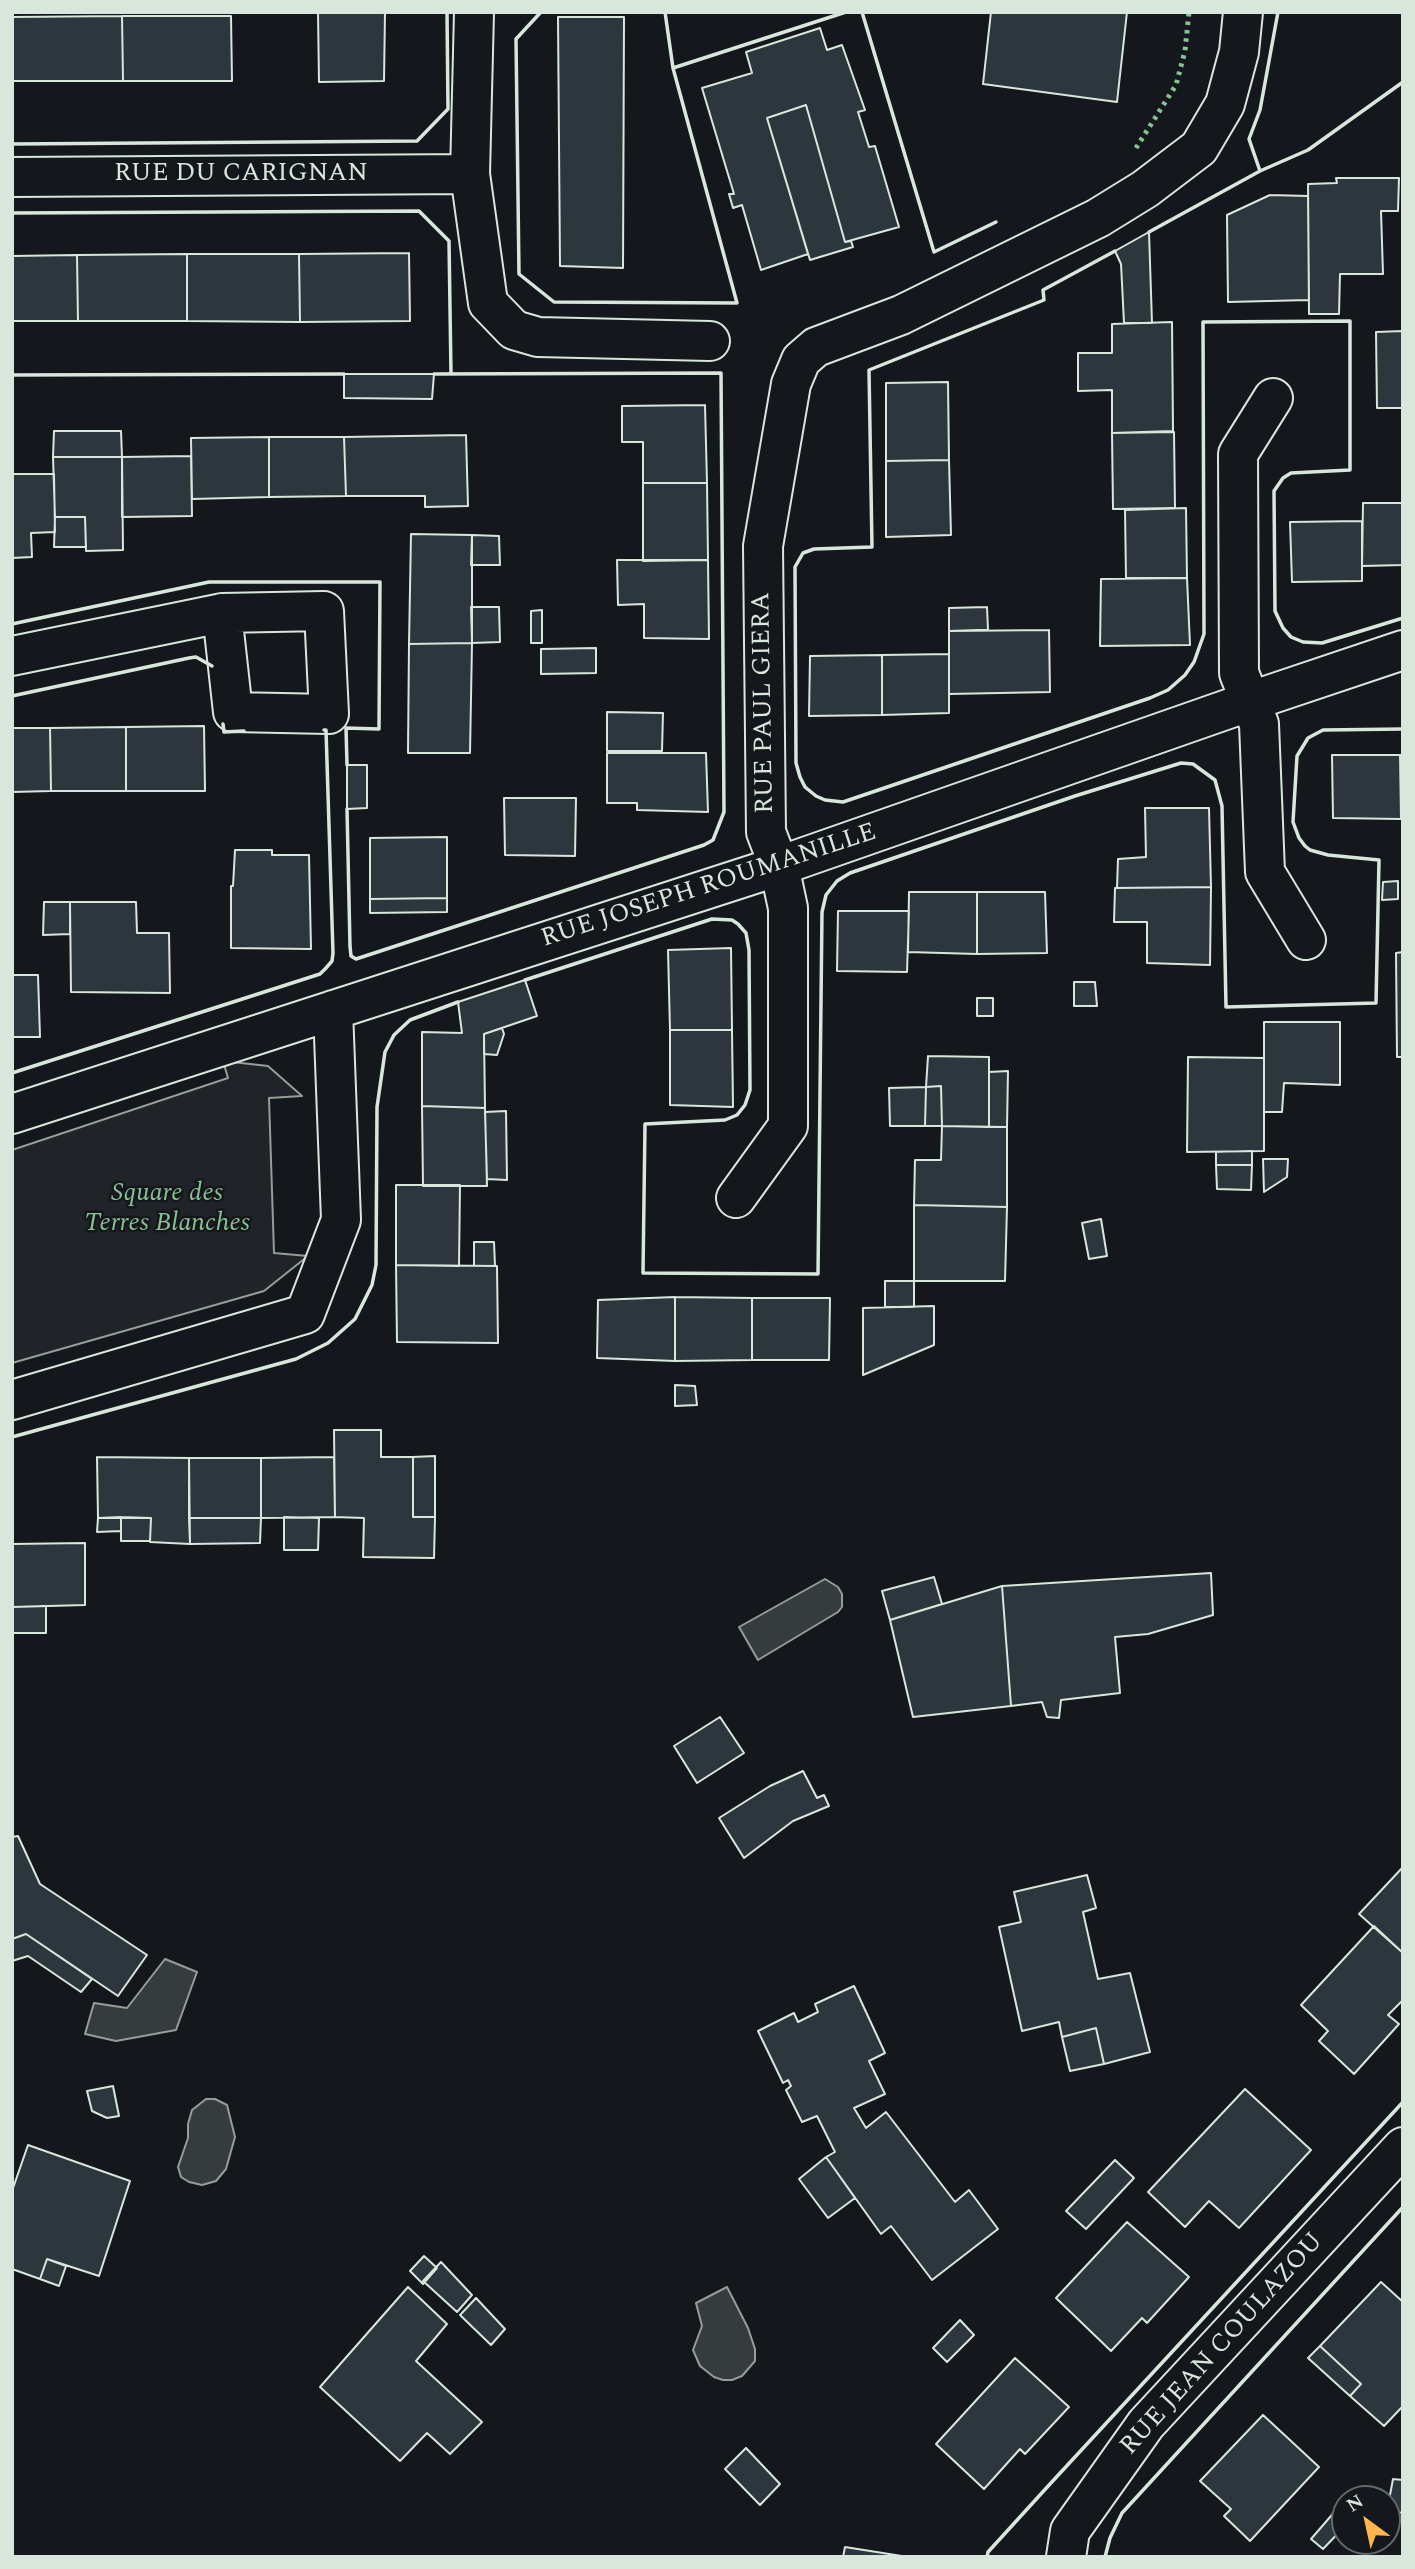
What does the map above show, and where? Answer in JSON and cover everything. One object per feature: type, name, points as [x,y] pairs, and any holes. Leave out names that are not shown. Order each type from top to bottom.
[{"type":"street","points":[[474,12],[470,174],[488,303],[514,330],[538,337],[710,341]]},
{"type":"street","name":"RUE PAUL GIERA","points":[[736,1198],[788,1126],[788,908],[779,866],[766,832],[763,546],[791,384],[802,360],[816,347],[901,315],[1098,218],[1145,189],[1199,148],[1225,104],[1239,52],[1242,12]]},
{"type":"street","name":"RUE DU CARIGNAN","points":[[12,177],[470,174]]},
{"type":"street","points":[[1273,398],[1238,454],[1239,674],[1259,724],[1265,872],[1306,940]]},
{"type":"street","points":[[12,656],[222,613]]},
{"type":"street","name":"RUE JOSEPH ROUMANILLE","points":[[12,1114],[779,866],[1403,650]]},
{"type":"street","points":[[12,1400],[305,1314],[341,1220],[333,1010]]},
{"type":"street","name":"RUE JEAN COULAZOU","points":[[1066,2557],[1070,2531],[1146,2424],[1403,2147]]},
{"type":"green space","name":"Square des Terres Blanches","points":[[223,1061],[268,1066],[302,1096],[269,1098],[274,1253],[308,1256],[264,1291],[12,1363],[12,1150],[228,1078]]},
{"type":"shaded area","points":[[825,1579],[838,1587],[842,1594],[842,1607],[838,1612],[758,1660],[739,1627]]},
{"type":"shaded area","points":[[165,1959],[197,1972],[176,2030],[116,2041],[85,2034],[94,2003],[127,2008]]},
{"type":"shaded area","points":[[206,2099],[215,2099],[227,2105],[235,2137],[226,2169],[216,2181],[202,2185],[181,2177],[178,2167],[188,2138],[192,2110]]},
{"type":"shaded area","points":[[727,2287],[748,2328],[755,2349],[755,2361],[742,2376],[732,2380],[714,2377],[700,2366],[693,2350],[702,2326],[696,2303]]},
{"type":"building","points":[[318,12],[385,12],[384,81],[319,82]]},
{"type":"building","points":[[991,12],[1127,12],[1117,102],[983,84]]},
{"type":"building","points":[[122,16],[231,16],[232,81],[123,81]]},
{"type":"building","points":[[122,16],[123,81],[13,81],[12,17]]},
{"type":"building","points":[[558,17],[624,17],[623,268],[560,266]]},
{"type":"building","points":[[820,28],[827,50],[842,45],[865,110],[858,112],[869,147],[875,146],[899,227],[845,242],[806,105],[767,118],[808,254],[761,270],[742,205],[733,208],[729,194],[734,194],[702,88],[752,73],[746,52]]},
{"type":"building","points":[[806,105],[845,242],[851,241],[853,247],[810,260],[767,118]]},
{"type":"building","points":[[1336,178],[1399,178],[1398,211],[1381,211],[1383,274],[1340,274],[1339,314],[1309,314],[1308,184],[1337,183]]},
{"type":"building","points":[[1270,195],[1308,196],[1309,300],[1228,302],[1227,215]]},
{"type":"building","points":[[1149,232],[1152,323],[1124,323],[1121,264],[1115,251]]},
{"type":"building","points":[[409,253],[410,321],[300,322],[299,254]]},
{"type":"building","points":[[187,254],[299,254],[300,322],[187,321]]},
{"type":"building","points":[[187,254],[187,321],[78,321],[77,255]]},
{"type":"building","points":[[77,255],[78,321],[12,321],[12,256]]},
{"type":"building","points":[[1172,322],[1173,431],[1112,433],[1112,390],[1078,391],[1078,353],[1112,353],[1112,324]]},
{"type":"building","points":[[1403,331],[1403,408],[1377,408],[1376,332]]},
{"type":"building","points":[[344,374],[434,374],[432,399],[344,398]]},
{"type":"building","points":[[948,382],[949,460],[886,461],[886,383]]},
{"type":"building","points":[[705,405],[707,483],[643,483],[643,442],[622,442],[622,406]]},
{"type":"building","points":[[54,431],[121,431],[122,457],[53,457]]},
{"type":"building","points":[[1174,432],[1175,508],[1113,509],[1112,433]]},
{"type":"building","points":[[466,435],[468,506],[425,507],[425,496],[346,496],[344,437]]},
{"type":"building","points":[[269,437],[344,437],[346,496],[269,497]]},
{"type":"building","points":[[269,437],[269,497],[192,499],[191,438]]},
{"type":"building","points":[[191,456],[192,516],[122,517],[122,457]]},
{"type":"building","points":[[53,457],[122,457],[123,550],[86,551],[85,517],[55,517]]},
{"type":"building","points":[[949,460],[951,535],[886,537],[886,461]]},
{"type":"building","points":[[12,474],[54,474],[55,532],[31,533],[32,557],[12,558]]},
{"type":"building","points":[[643,483],[707,483],[708,560],[643,561]]},
{"type":"building","points":[[1363,503],[1403,503],[1403,565],[1362,566]]},
{"type":"building","points":[[1186,508],[1187,578],[1126,578],[1125,510]]},
{"type":"building","points":[[55,517],[85,517],[86,547],[54,547]]},
{"type":"building","points":[[1362,521],[1362,581],[1292,582],[1290,522]]},
{"type":"building","points":[[411,534],[472,535],[472,643],[409,644]]},
{"type":"building","points":[[472,535],[499,536],[500,565],[471,565]]},
{"type":"building","points":[[617,560],[708,560],[709,639],[644,638],[644,604],[618,605]]},
{"type":"building","points":[[1187,578],[1190,645],[1100,646],[1101,579]]},
{"type":"building","points":[[471,607],[499,607],[500,642],[472,643]]},
{"type":"building","points":[[987,607],[988,630],[949,631],[949,608]]},
{"type":"building","points":[[542,610],[542,643],[531,643],[531,611]]},
{"type":"building","points":[[1049,630],[1050,692],[949,694],[949,631]]},
{"type":"building","points":[[472,643],[470,753],[408,753],[409,644]]},
{"type":"building","points":[[596,648],[596,673],[541,674],[541,649]]},
{"type":"building","points":[[949,654],[949,713],[882,715],[882,655]]},
{"type":"building","points":[[882,655],[882,715],[809,716],[810,656]]},
{"type":"building","points":[[607,712],[663,713],[662,751],[607,751]]},
{"type":"building","points":[[204,726],[205,791],[126,791],[126,727]]},
{"type":"building","points":[[126,727],[126,791],[51,791],[50,728]]},
{"type":"building","points":[[12,728],[50,728],[51,791],[12,792]]},
{"type":"building","points":[[607,753],[706,753],[708,812],[637,810],[637,803],[607,803]]},
{"type":"building","points":[[1332,755],[1400,755],[1401,819],[1333,818]]},
{"type":"building","points":[[1400,755],[1403,755],[1403,819],[1401,819]]},
{"type":"building","points":[[347,765],[367,765],[367,808],[347,809]]},
{"type":"building","points":[[504,798],[576,798],[575,856],[505,855]]},
{"type":"building","points":[[1145,808],[1209,808],[1211,887],[1117,888],[1118,859],[1146,857]]},
{"type":"building","points":[[447,837],[447,898],[370,899],[370,838]]},
{"type":"building","points":[[235,850],[272,850],[272,855],[309,855],[311,949],[231,948],[231,886]]},
{"type":"building","points":[[1398,881],[1398,899],[1382,900],[1383,882]]},
{"type":"building","points":[[1211,887],[1210,965],[1147,963],[1147,922],[1114,922],[1115,888]]},
{"type":"building","points":[[909,892],[977,892],[977,954],[908,952]]},
{"type":"building","points":[[977,892],[1045,892],[1047,953],[977,954]]},
{"type":"building","points":[[447,898],[447,912],[370,913],[370,899]]},
{"type":"building","points":[[44,902],[70,902],[70,934],[43,935]]},
{"type":"building","points":[[70,902],[136,902],[137,933],[169,933],[170,993],[71,992]]},
{"type":"building","points":[[838,911],[909,911],[907,972],[837,971]]},
{"type":"building","points":[[731,948],[732,1030],[670,1030],[668,950]]},
{"type":"building","points":[[1403,952],[1403,1057],[1397,1057],[1396,953]]},
{"type":"building","points":[[12,975],[38,975],[40,1037],[12,1037]]},
{"type":"building","points":[[525,980],[537,1016],[484,1034],[485,1108],[422,1106],[422,1032],[462,1033],[458,1002]]},
{"type":"building","points":[[1074,982],[1095,982],[1097,1006],[1074,1006]]},
{"type":"building","points":[[977,998],[993,998],[993,1016],[977,1016]]},
{"type":"building","points":[[1264,1022],[1340,1022],[1340,1085],[1284,1083],[1282,1112],[1264,1112]]},
{"type":"building","points":[[502,1028],[504,1034],[497,1055],[484,1054],[484,1034]]},
{"type":"building","points":[[670,1030],[732,1030],[733,1107],[670,1105]]},
{"type":"building","points":[[928,1056],[989,1057],[989,1127],[942,1126],[941,1086],[926,1087]]},
{"type":"building","points":[[1188,1057],[1264,1058],[1264,1151],[1187,1152]]},
{"type":"building","points":[[1008,1071],[1007,1127],[989,1127],[989,1072]]},
{"type":"building","points":[[941,1086],[942,1126],[925,1126],[926,1087]]},
{"type":"building","points":[[926,1087],[925,1126],[890,1126],[889,1088]]},
{"type":"building","points":[[422,1106],[485,1108],[487,1186],[423,1186]]},
{"type":"building","points":[[506,1111],[507,1180],[487,1179],[485,1112]]},
{"type":"building","points":[[942,1126],[1007,1127],[1007,1207],[914,1205],[915,1160],[941,1160]]},
{"type":"building","points":[[1252,1151],[1252,1165],[1216,1165],[1216,1152]]},
{"type":"building","points":[[1263,1159],[1288,1159],[1287,1177],[1264,1192]]},
{"type":"building","points":[[1216,1165],[1252,1165],[1251,1190],[1217,1189]]},
{"type":"building","points":[[396,1185],[460,1185],[459,1266],[396,1265]]},
{"type":"building","points":[[914,1205],[1007,1207],[1005,1281],[914,1281]]},
{"type":"building","points":[[1101,1219],[1107,1256],[1089,1259],[1082,1223]]},
{"type":"building","points":[[474,1242],[494,1242],[495,1266],[474,1266]]},
{"type":"building","points":[[396,1265],[497,1266],[498,1343],[397,1342]]},
{"type":"building","points":[[885,1281],[914,1281],[914,1307],[885,1307]]},
{"type":"building","points":[[675,1297],[752,1298],[752,1360],[675,1361]]},
{"type":"building","points":[[675,1297],[675,1361],[597,1358],[598,1300]]},
{"type":"building","points":[[752,1298],[830,1298],[829,1360],[752,1360]]},
{"type":"building","points":[[934,1306],[934,1345],[863,1375],[863,1308]]},
{"type":"building","points":[[675,1385],[695,1386],[697,1405],[675,1406]]},
{"type":"building","points":[[334,1430],[381,1430],[381,1457],[413,1457],[413,1517],[435,1517],[434,1558],[363,1557],[364,1518],[335,1517]]},
{"type":"building","points":[[435,1456],[435,1517],[413,1517],[413,1457]]},
{"type":"building","points":[[97,1457],[189,1458],[190,1544],[150,1542],[151,1518],[98,1518]]},
{"type":"building","points":[[334,1457],[335,1517],[261,1518],[261,1458]]},
{"type":"building","points":[[189,1458],[261,1458],[261,1518],[189,1518]]},
{"type":"building","points":[[121,1517],[151,1518],[150,1541],[121,1541]]},
{"type":"building","points":[[121,1517],[121,1531],[97,1532],[98,1518]]},
{"type":"building","points":[[284,1517],[319,1518],[318,1550],[284,1550]]},
{"type":"building","points":[[189,1518],[261,1518],[260,1543],[190,1544]]},
{"type":"building","points":[[85,1543],[85,1605],[12,1607],[12,1544]]},
{"type":"building","points":[[1211,1573],[1213,1615],[1148,1634],[1115,1637],[1120,1693],[1061,1700],[1059,1718],[1047,1717],[1042,1702],[1011,1706],[1002,1586]]},
{"type":"building","points":[[934,1577],[942,1604],[890,1620],[882,1591]]},
{"type":"building","points":[[1002,1586],[1011,1706],[913,1717],[890,1620]]},
{"type":"building","points":[[46,1606],[46,1633],[12,1633],[12,1607]]},
{"type":"building","points":[[720,1717],[744,1753],[697,1783],[674,1746]]},
{"type":"building","points":[[803,1771],[817,1798],[824,1795],[829,1806],[793,1821],[744,1858],[719,1818],[770,1786]]},
{"type":"building","points":[[18,1836],[40,1884],[147,1955],[118,1996],[26,1934],[12,1939],[12,1837]]},
{"type":"building","points":[[1403,1867],[1403,1953],[1359,1914]]},
{"type":"building","points":[[1087,1875],[1096,1908],[1083,1912],[1098,1979],[1130,1973],[1150,2052],[1104,2064],[1096,2028],[1062,2037],[1059,2022],[1022,2031],[999,1927],[1021,1922],[1014,1892]]},
{"type":"building","points":[[1374,1926],[1403,1953],[1403,2000],[1388,2015],[1399,2024],[1354,2074],[1319,2041],[1328,2031],[1301,2005]]},
{"type":"building","points":[[26,1934],[92,1979],[81,1992],[28,1956],[12,1961],[12,1939]]},
{"type":"building","points":[[854,1986],[885,2053],[869,2061],[885,2094],[854,2108],[866,2128],[886,2112],[955,2202],[969,2190],[998,2229],[932,2280],[891,2226],[881,2234],[826,2157],[835,2152],[817,2116],[802,2122],[786,2090],[791,2086],[788,2080],[783,2083],[758,2031],[794,2013],[798,2022],[818,2012],[815,2004]]},
{"type":"building","points":[[1096,2028],[1104,2064],[1070,2071],[1062,2037]]},
{"type":"building","points":[[113,2086],[119,2116],[107,2118],[92,2111],[87,2091]]},
{"type":"building","points":[[1245,2089],[1311,2150],[1239,2228],[1209,2201],[1185,2227],[1148,2192]]},
{"type":"building","points":[[28,2145],[130,2181],[99,2276],[47,2259],[40,2279],[12,2269],[12,2191]]},
{"type":"building","points":[[826,2157],[855,2198],[828,2218],[799,2179]]},
{"type":"building","points":[[1115,2160],[1134,2178],[1086,2229],[1066,2211]]},
{"type":"building","points":[[1127,2222],[1189,2277],[1147,2323],[1142,2318],[1111,2351],[1056,2298]]},
{"type":"building","points":[[424,2256],[437,2268],[423,2284],[410,2271]]},
{"type":"building","points":[[47,2259],[66,2266],[59,2286],[40,2279]]},
{"type":"building","points":[[441,2262],[472,2295],[457,2312],[423,2281]]},
{"type":"building","points":[[1381,2282],[1403,2302],[1403,2406],[1384,2426],[1350,2396],[1361,2384],[1320,2346]]},
{"type":"building","points":[[408,2287],[447,2324],[416,2361],[482,2422],[450,2454],[427,2433],[400,2461],[320,2387]]},
{"type":"building","points":[[476,2298],[505,2329],[491,2345],[460,2315]]},
{"type":"building","points":[[960,2320],[974,2335],[947,2362],[933,2348]]},
{"type":"building","points":[[1320,2346],[1361,2384],[1350,2396],[1308,2358]]},
{"type":"building","points":[[1015,2358],[1069,2407],[1025,2454],[1020,2449],[984,2489],[936,2444]]},
{"type":"building","points":[[1263,2415],[1319,2467],[1250,2541],[1224,2516],[1231,2509],[1200,2481]]},
{"type":"building","points":[[746,2448],[780,2484],[760,2505],[725,2469]]},
{"type":"building","points":[[1393,2479],[1403,2480],[1403,2513],[1401,2485],[1392,2485]]},
{"type":"building","points":[[1331,2516],[1331,2541],[1323,2549],[1311,2539]]},
{"type":"building","points":[[845,2547],[908,2557],[843,2557]]},
{"type":"hedge","points":[[1136,148],[1176,85],[1185,51],[1189,12]]},
{"type":"wall","points":[[12,144],[417,141],[448,109],[447,12]]},
{"type":"wall","points":[[541,12],[516,39],[519,274],[554,302],[737,303],[673,68],[665,12]]},
{"type":"wall","points":[[673,68],[846,12]]},
{"type":"wall","points":[[862,12],[934,252],[996,222]]},
{"type":"wall","points":[[1260,171],[1249,139],[1260,110],[1278,12]]},
{"type":"wall","points":[[1149,232],[1260,171],[1308,150],[1403,82]]},
{"type":"wall","points":[[12,213],[419,211],[449,241],[451,374]]},
{"type":"wall","points":[[1115,251],[1043,290],[1044,300],[869,370],[872,547],[814,549],[803,553],[795,567],[796,763],[805,787],[825,800],[843,802],[1150,698],[1168,690],[1185,675],[1194,662],[1204,634],[1203,322],[1350,321],[1350,470],[1291,473],[1283,478],[1274,491],[1275,611],[1291,637],[1303,642],[1322,643],[1403,618]]},
{"type":"wall","points":[[347,809],[350,946],[351,956],[356,959],[704,845],[713,840],[724,812],[721,373],[434,374]]},
{"type":"wall","points":[[12,375],[344,374]]},
{"type":"wall","points":[[12,624],[209,582],[380,582],[379,729],[346,728],[347,765]]},
{"type":"wall","points":[[12,696],[189,658],[196,657],[212,666]]},
{"type":"wall","points":[[223,724],[224,732],[244,731]]},
{"type":"wall","points":[[525,980],[712,919],[732,920],[738,924],[746,933],[749,950],[750,1090],[745,1105],[737,1115],[725,1120],[645,1124],[643,1273],[818,1274],[822,912],[826,895],[837,881],[850,873],[1075,796],[1181,763],[1193,764],[1215,780],[1222,806],[1226,1007],[1376,1003],[1379,860],[1328,855],[1305,846],[1293,822],[1297,756],[1308,738],[1323,730],[1403,729]]},
{"type":"wall","points":[[12,1073],[320,974],[326,968],[332,961],[333,953],[324,730]]},
{"type":"wall","points":[[12,1437],[296,1359],[328,1343],[355,1319],[372,1285],[376,1265],[377,1107],[385,1052],[394,1035],[410,1020],[458,1002]]},
{"type":"wall","points":[[987,2557],[988,2552],[1050,2484],[1403,2102]]},
{"type":"wall","points":[[1105,2557],[1110,2538],[1122,2513],[1403,2207]]}]
